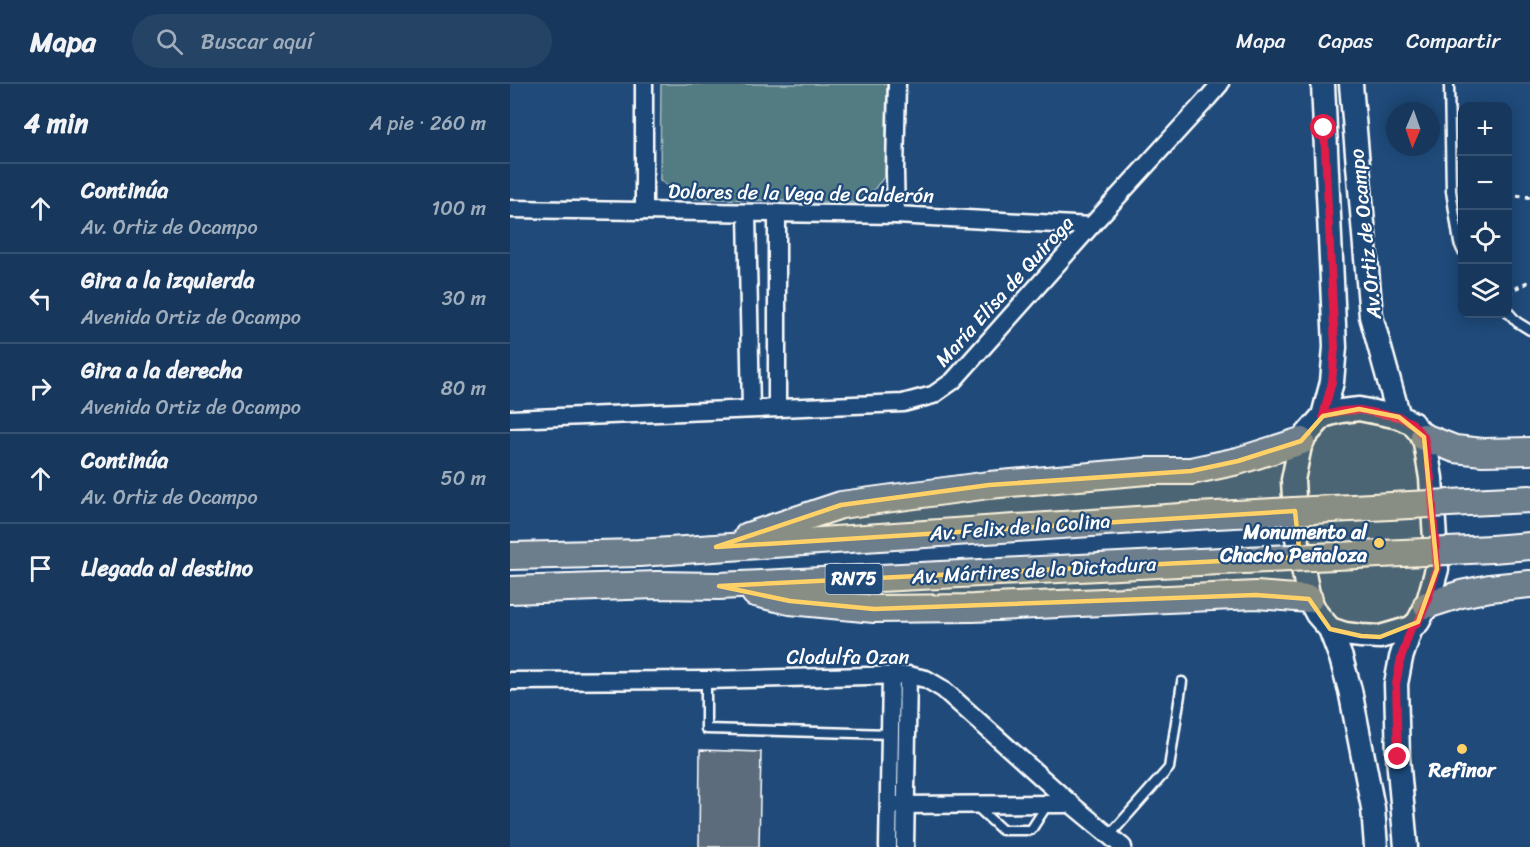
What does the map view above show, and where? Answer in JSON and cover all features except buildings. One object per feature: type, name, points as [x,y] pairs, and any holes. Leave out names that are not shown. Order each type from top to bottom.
[{"type":"main road","name":"Av.Ortiz de Ocampo","points":[[1351,84],[1371,316],[1399,417]]},
{"type":"main road","points":[[1322,88],[1335,347],[1332,382],[1323,416],[1301,441],[1294,471],[1296,533],[1309,599],[1317,614],[1330,629],[1350,690],[1372,808],[1376,847]]},
{"type":"main road","points":[[1323,416],[1341,411],[1359,410],[1399,417],[1412,423],[1424,437],[1455,449],[1483,452],[1530,451]]},
{"type":"main road","points":[[1330,629],[1345,634],[1380,636],[1411,628],[1418,622],[1437,569],[1431,478],[1424,437]]},
{"type":"main road","points":[[716,547],[841,505],[989,485],[1147,471],[1191,471],[1239,461],[1301,441]]},
{"type":"main road","name":"Av. Felix de la Colina","points":[[510,556],[639,553],[1196,516],[1530,499]]},
{"type":"main road","name":"Av. Mártires de la Dictadura","points":[[510,590],[657,585],[719,586],[1530,546]]},
{"type":"main road","points":[[1426,605],[1490,588],[1530,584]]},
{"type":"main road","points":[[719,586],[790,601],[874,609],[973,608],[1256,595],[1309,599]]},
{"type":"main road","points":[[1406,847],[1398,757],[1396,684],[1401,658],[1411,628]]},
{"type":"street","points":[[644,84],[644,211]]},
{"type":"street","points":[[896,215],[897,84]]},
{"type":"street","name":"María Elisa de Quiroga","points":[[510,419],[903,403],[933,394],[954,381],[1090,226],[1220,84]]},
{"type":"street","points":[[1207,99],[1233,84]]},
{"type":"street","name":"Dolores de la Vega de Calderón","points":[[510,209],[896,215],[1090,226]]},
{"type":"street","points":[[747,213],[751,409]]},
{"type":"street","points":[[777,213],[777,408]]},
{"type":"street","points":[[749,364],[777,363]]},
{"type":"street","points":[[888,847],[890,734],[899,675]]},
{"type":"street","points":[[899,675],[907,734],[905,847]]},
{"type":"street","name":"Clodulfa Ozan","points":[[510,681],[706,680],[899,675],[926,679],[943,688],[1071,804],[1123,847]]},
{"type":"street","points":[[889,805],[1071,804]]},
{"type":"lane","points":[[1449,84],[1451,191],[1458,236]]},
{"type":"lane","points":[[1512,316],[1530,330]]},
{"type":"lane","points":[[706,680],[706,729],[907,734]]},
{"type":"lane","points":[[1109,836],[1169,768],[1182,682]]},
{"type":"lane","points":[[975,805],[1002,830],[1031,830],[1048,804]]},
{"type":"path","points":[[1512,195],[1530,197]]},
{"type":"path","points":[[1512,291],[1530,281]]},
{"type":"highlighted area","points":[[1359,409],[1399,417],[1424,437],[1437,569],[1418,622],[1380,637],[1361,636],[1330,629],[1309,599],[1256,595],[874,609],[790,601],[719,586],[1300,557],[1295,511],[716,547],[841,505],[989,485],[1191,471],[1238,461],[1301,441],[1323,416]]},
{"type":"green space","points":[[661,84],[887,84],[885,176],[863,203],[681,198],[660,180]]},
{"type":"place","name":"Monumento al Chacho Peñaloza","points":[[1379,543]]},
{"type":"place","name":"Refinor","points":[[1462,749]]},
{"type":"route","points":[[1324,128],[1335,347],[1332,382],[1323,416],[1341,411],[1359,410],[1399,417],[1412,423],[1424,437],[1431,478],[1437,569],[1426,605],[1418,622],[1411,628],[1401,658],[1396,684],[1398,757]]}]
